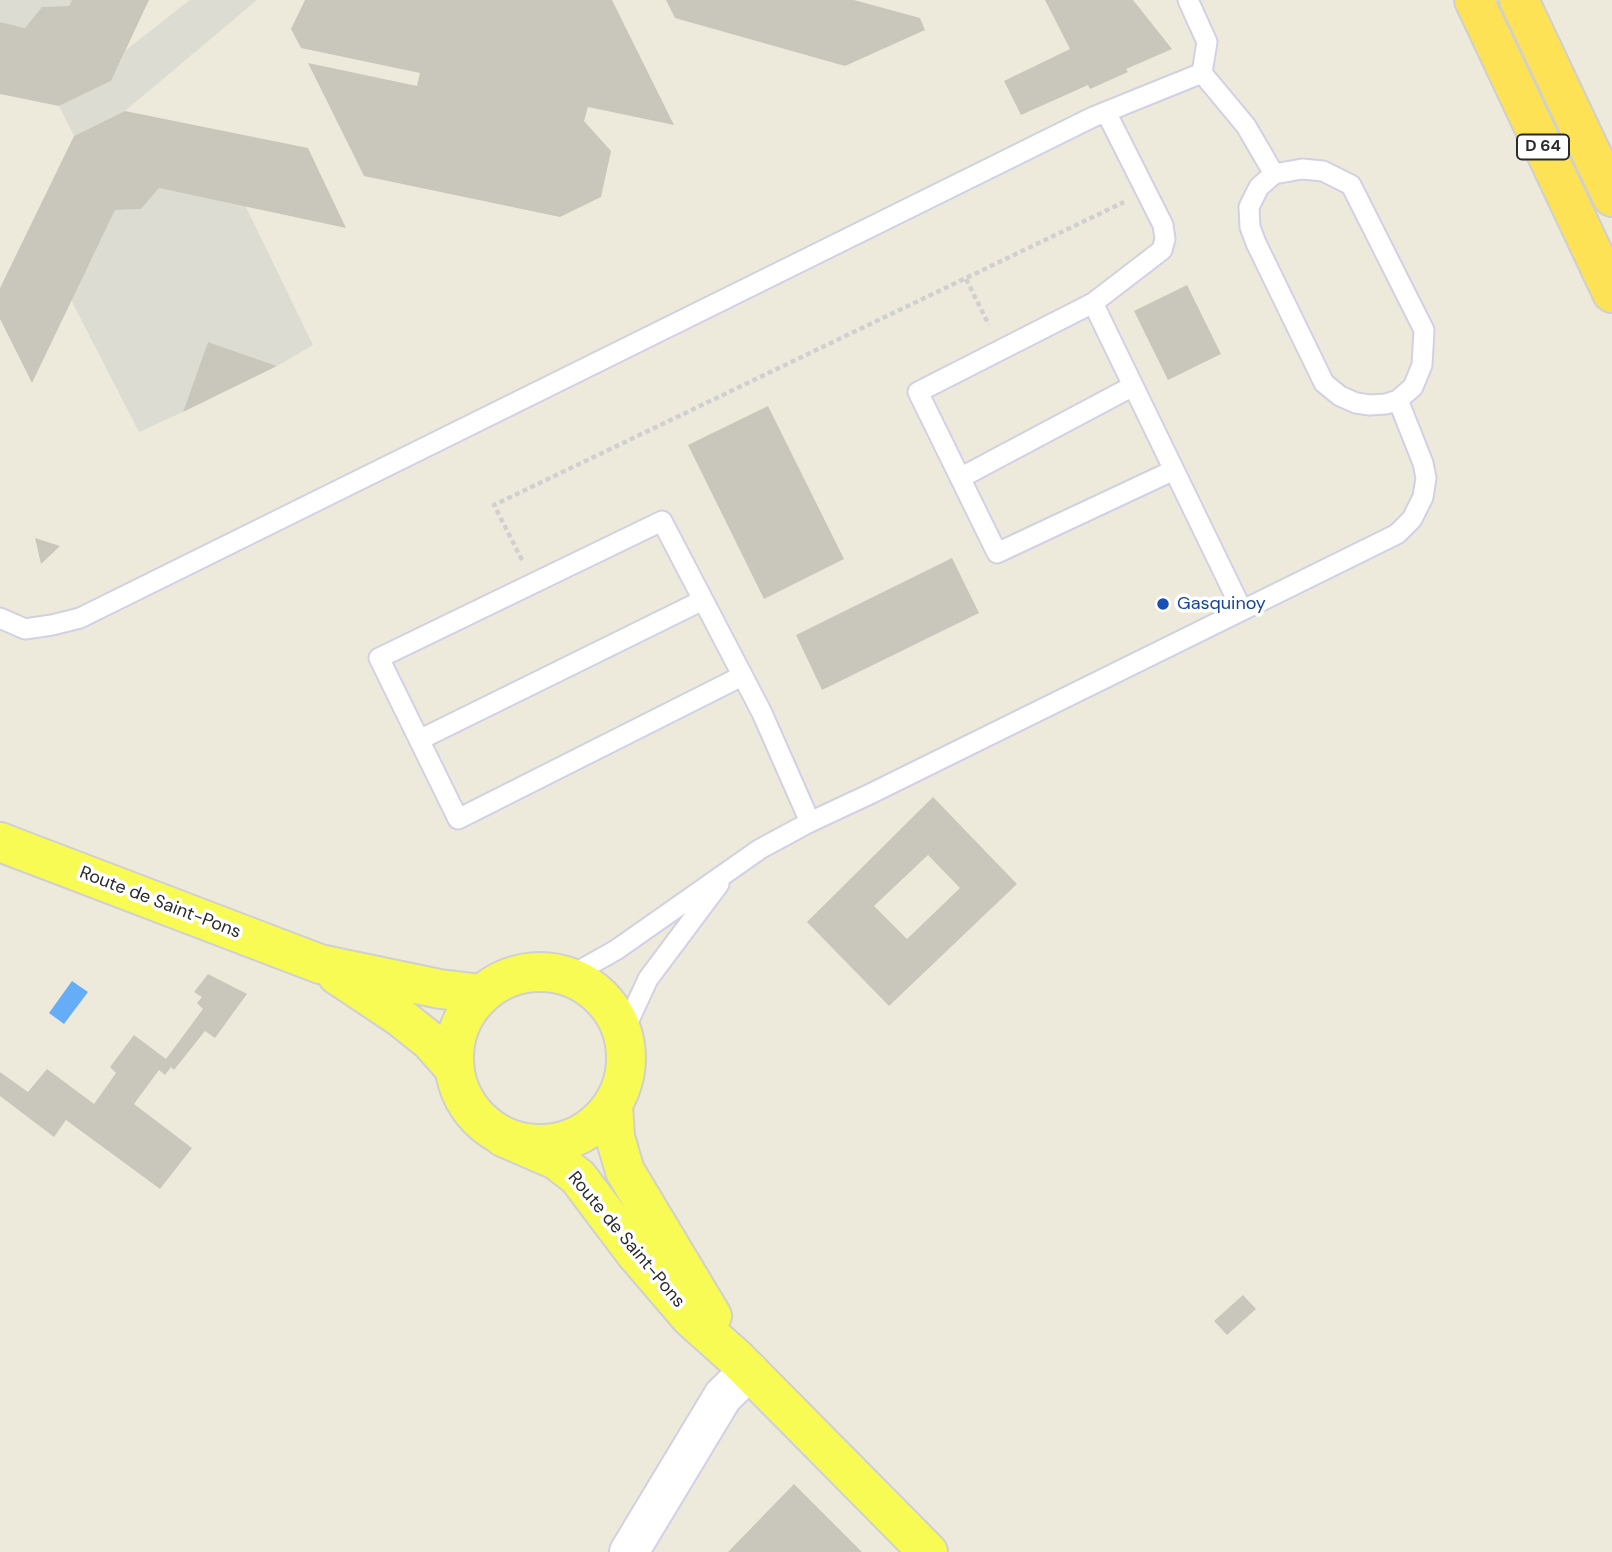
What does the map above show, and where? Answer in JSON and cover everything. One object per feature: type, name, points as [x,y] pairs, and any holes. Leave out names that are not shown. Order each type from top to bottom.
[{"type":"highway","name":"D 64","points":[[1474,0],[1612,293]]},
{"type":"highway","name":"D 64","points":[[1519,0],[1612,197]]},
{"type":"main road","name":"Route de Saint-Pons","points":[[0,842],[320,964],[440,989],[482,994]]},
{"type":"main road","name":"Route de Saint-Pons","points":[[320,964],[400,1017],[430,1041],[454,1068]]},
{"type":"main road","points":[[553,973],[568,977],[602,998],[615,1014],[623,1032],[626,1051],[626,1069],[621,1087],[613,1104],[600,1120],[584,1133],[565,1141],[544,1144],[523,1143],[503,1137],[485,1125],[469,1109],[459,1089],[454,1068],[454,1048],[459,1028],[468,1010],[482,994],[508,978],[523,974],[553,973]]},
{"type":"main road","name":"Route de Saint-Pons","points":[[613,1104],[615,1137],[625,1171],[743,1365]]},
{"type":"main road","name":"Route de Saint-Pons","points":[[503,1137],[556,1160],[578,1177],[636,1254],[690,1317],[743,1365],[928,1552]]},
{"type":"street","points":[[629,1552],[743,1365]]},
{"type":"lane","points":[[1188,0],[1207,42],[1202,73],[1246,126],[1274,174]]},
{"type":"lane","points":[[0,618],[25,629],[80,618],[1106,112],[1202,73]]},
{"type":"lane","points":[[1106,112],[1163,225],[1164,239],[1161,250],[1093,303],[918,392],[997,553],[1174,470]]},
{"type":"lane","points":[[1302,169],[1323,171],[1351,185],[1424,330],[1422,365],[1413,387],[1398,400],[1370,405],[1356,402],[1340,396],[1324,383],[1255,243],[1250,227],[1249,208],[1259,187],[1274,174],[1302,169]]},
{"type":"lane","points":[[1093,303],[1242,610]]},
{"type":"lane","points":[[960,478],[1133,386]]},
{"type":"lane","points":[[568,977],[617,950],[760,849],[810,822],[1397,534],[1412,519],[1423,497],[1426,478],[1423,463],[1398,400]]},
{"type":"lane","points":[[743,676],[458,819],[379,658],[662,521],[743,676],[762,713],[810,822]]},
{"type":"lane","points":[[419,740],[703,600]]},
{"type":"lane","points":[[623,1032],[648,979],[728,872]]},
{"type":"path","points":[[535,582],[494,505],[1146,190]]},
{"type":"path","points":[[966,279],[1003,349]]},
{"type":"shaded area","points":[[0,0],[72,0],[69,6],[25,28],[0,22]]},
{"type":"shaded area","points":[[190,0],[257,0],[125,111],[74,136],[59,106],[111,81],[126,50]]},
{"type":"shaded area","points":[[159,188],[245,205],[313,345],[277,366],[208,342],[183,412],[139,432],[71,300],[115,210],[141,209]]},
{"type":"water","points":[[72,981],[88,992],[64,1024],[49,1013]]},
{"type":"building","points":[[72,0],[149,0],[111,81],[59,106],[0,94],[0,22],[25,28],[42,7],[69,6]]},
{"type":"building","points":[[305,0],[612,0],[674,125],[588,107],[584,121],[611,151],[601,197],[560,217],[364,176],[308,63],[417,86],[420,73],[301,48],[291,29]]},
{"type":"building","points":[[666,0],[854,0],[920,18],[925,30],[845,66],[675,18]]},
{"type":"building","points":[[1045,0],[1133,0],[1172,49],[1126,69],[1128,72],[1090,89],[1088,85],[1021,115],[1004,81],[1070,49]]},
{"type":"building","points":[[125,111],[308,148],[346,228],[159,188],[141,209],[115,210],[32,383],[0,319],[0,288],[74,136]]},
{"type":"building","points":[[1187,285],[1221,354],[1168,380],[1134,311]]},
{"type":"building","points":[[208,342],[277,366],[183,412]]},
{"type":"building","points":[[768,406],[844,559],[764,599],[688,445]]},
{"type":"building","points":[[35,538],[60,546],[41,564]]},
{"type":"building","points":[[952,558],[979,613],[822,690],[796,635]]},
{"type":"building","points":[[933,797],[1017,884],[889,1006],[807,922]],"holes":[[[928,855],[960,888],[907,939],[874,906]]]},
{"type":"building","points":[[208,974],[247,994],[215,1038],[205,1031],[174,1070],[171,1067],[165,1075],[159,1070],[134,1104],[192,1148],[160,1189],[66,1120],[54,1137],[0,1096],[0,1072],[28,1092],[47,1069],[94,1104],[116,1073],[110,1067],[134,1035],[166,1059],[203,1009],[197,1003],[202,997],[194,992]]},
{"type":"building","points":[[1243,1295],[1256,1309],[1227,1335],[1214,1321]]},
{"type":"building","points":[[794,1484],[862,1552],[728,1552]]},
{"type":"place","name":"Gasquinoy","points":[[1163,604]]}]
